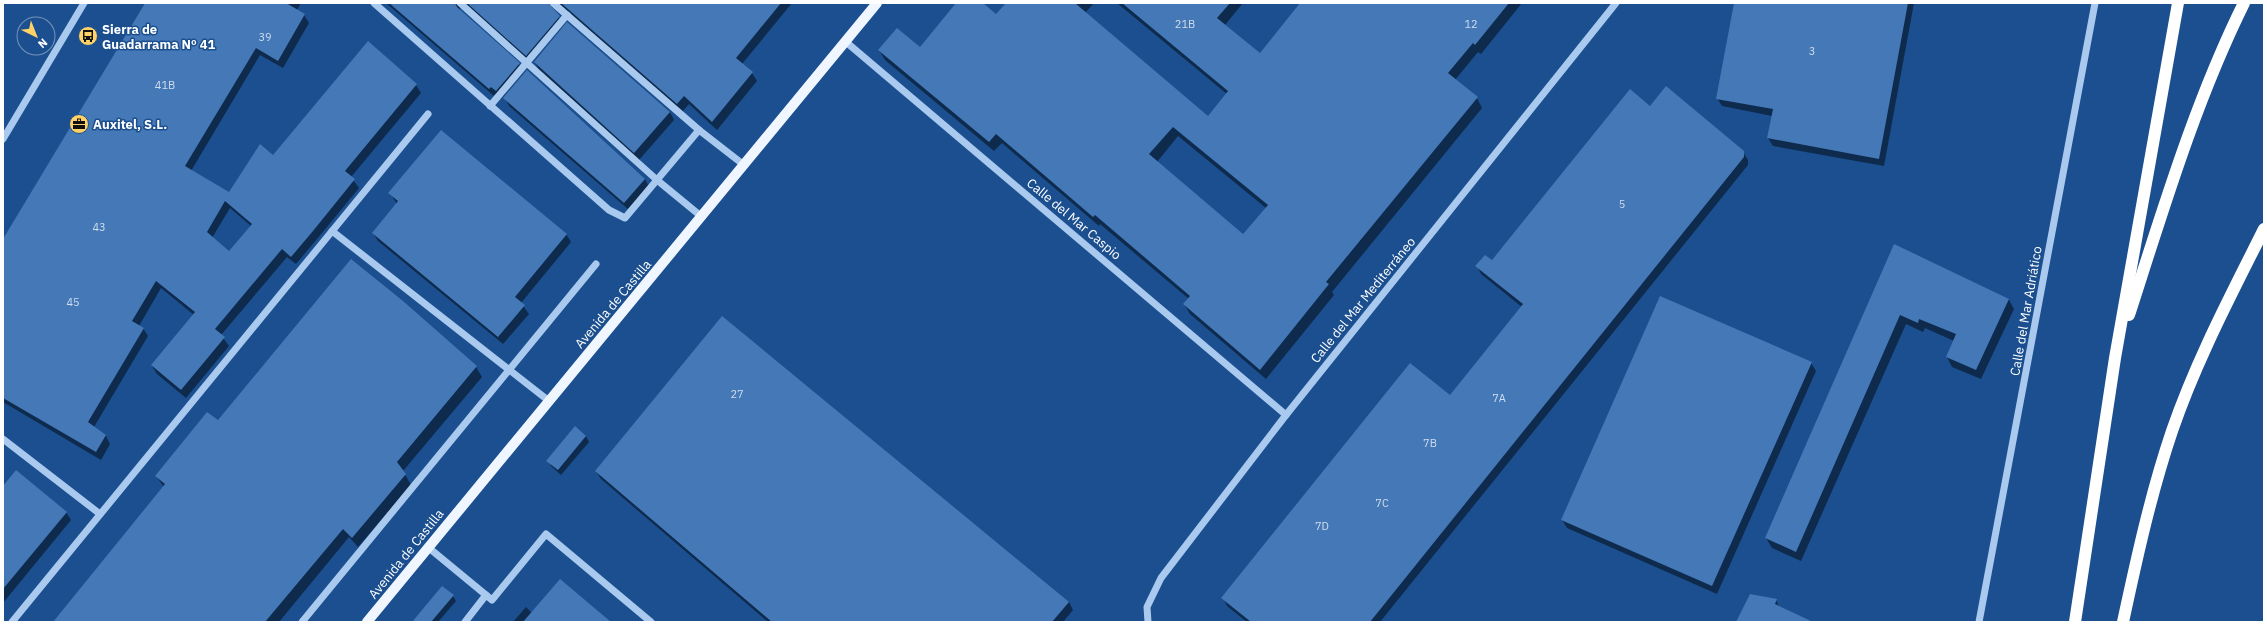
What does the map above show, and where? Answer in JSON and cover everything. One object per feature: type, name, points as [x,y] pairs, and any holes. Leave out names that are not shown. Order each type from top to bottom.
[{"type":"highway","points":[[2076,622],[2115,358],[2178,3]]},
{"type":"highway","points":[[2115,358],[2178,162],[2230,30],[2244,3]]},
{"type":"highway","points":[[2123,622],[2142,531],[2172,430],[2213,330],[2264,229]]},
{"type":"main road","name":"Avenida de Castilla","points":[[368,622],[878,3]]},
{"type":"street","points":[[3,139],[84,3]]},
{"type":"street","points":[[374,3],[609,210],[625,218],[699,130]]},
{"type":"street","points":[[460,3],[657,180],[702,217]]},
{"type":"street","points":[[553,3],[699,130],[744,165]]},
{"type":"street","name":"Calle del Mar Mediterráneo","points":[[1148,622],[1147,607],[1161,578],[1286,415],[1616,3]]},
{"type":"street","name":"Calle del Mar Adriático","points":[[1979,622],[2095,3]]},
{"type":"street","points":[[490,106],[567,15]]},
{"type":"street","name":"Calle del Mar Caspio","points":[[846,42],[1286,415]]},
{"type":"street","points":[[12,622],[428,114]]},
{"type":"street","points":[[332,231],[510,368],[549,401]]},
{"type":"street","points":[[302,622],[596,264]]},
{"type":"street","points":[[3,439],[100,514]]},
{"type":"street","points":[[428,548],[492,600],[546,534],[650,622]]},
{"type":"street","points":[[465,622],[486,595]]},
{"type":"building","points":[[145,3],[286,3],[305,14],[278,61],[256,48],[185,166],[229,192],[260,144],[273,155],[368,41],[417,84],[345,171],[355,179],[313,231],[291,257],[282,249],[215,329],[225,337],[181,390],[151,365],[195,312],[156,281],[132,321],[144,328],[88,422],[106,435],[96,452],[3,398],[3,239]],"holes":[[[225,201],[252,224],[229,251],[207,232]]]},
{"type":"building","points":[[389,3],[455,3],[457,7],[520,63],[496,91],[491,87],[489,89]]},
{"type":"building","points":[[467,3],[548,3],[560,16],[526,56]]},
{"type":"building","points":[[561,3],[781,3],[736,58],[753,72],[712,122],[684,96],[677,104]]},
{"type":"building","points":[[956,3],[983,3],[996,14],[1006,3],[1075,3],[1208,116],[1228,91],[1122,3],[1230,3],[1217,18],[1260,53],[1300,3],[1509,3],[1475,45],[1473,43],[1448,73],[1478,97],[1326,282],[1329,284],[1260,370],[1183,304],[1190,296],[1095,215],[1093,217],[996,134],[989,142],[878,50],[897,28],[920,47]],"holes":[[[1173,127],[1268,205],[1243,234],[1149,154]]]},
{"type":"building","points":[[1734,3],[1908,3],[1879,159],[1767,138],[1773,109],[1716,99]]},
{"type":"building","points":[[567,22],[670,112],[634,153],[534,62]]},
{"type":"building","points":[[527,70],[645,179],[624,203],[503,98]]},
{"type":"building","points":[[1666,86],[1744,151],[1744,157],[1370,622],[1251,622],[1221,598],[1410,363],[1450,395],[1523,304],[1475,266],[1485,255],[1492,260],[1630,89],[1650,106]]},
{"type":"building","points":[[441,130],[567,234],[515,297],[525,305],[498,337],[372,233],[398,201],[388,193]]},
{"type":"building","points":[[1894,244],[2009,299],[1976,370],[1946,357],[1956,334],[1919,319],[1918,323],[1900,315],[1796,552],[1765,538]]},
{"type":"building","points":[[351,259],[403,301],[477,366],[397,462],[406,474],[352,538],[343,529],[265,622],[53,622],[165,484],[155,476],[207,412],[218,420]]},
{"type":"building","points":[[1660,296],[1812,362],[1712,586],[1561,520]]},
{"type":"building","points":[[722,316],[1069,602],[1052,622],[772,622],[595,471]]},
{"type":"building","points":[[575,426],[586,436],[558,470],[546,461]]},
{"type":"building","points":[[16,470],[67,512],[3,589],[3,486]]},
{"type":"building","points":[[560,579],[611,622],[523,622]]},
{"type":"building","points":[[442,586],[454,595],[431,622],[412,622]]},
{"type":"building","points":[[1750,594],[1777,599],[1775,604],[1813,622],[1736,622]]},
{"type":"place","name":"Sierra de Guadarrama Nº 41","points":[[88,36]]},
{"type":"place","name":"Auxitel, S.L.","points":[[79,124]]}]
